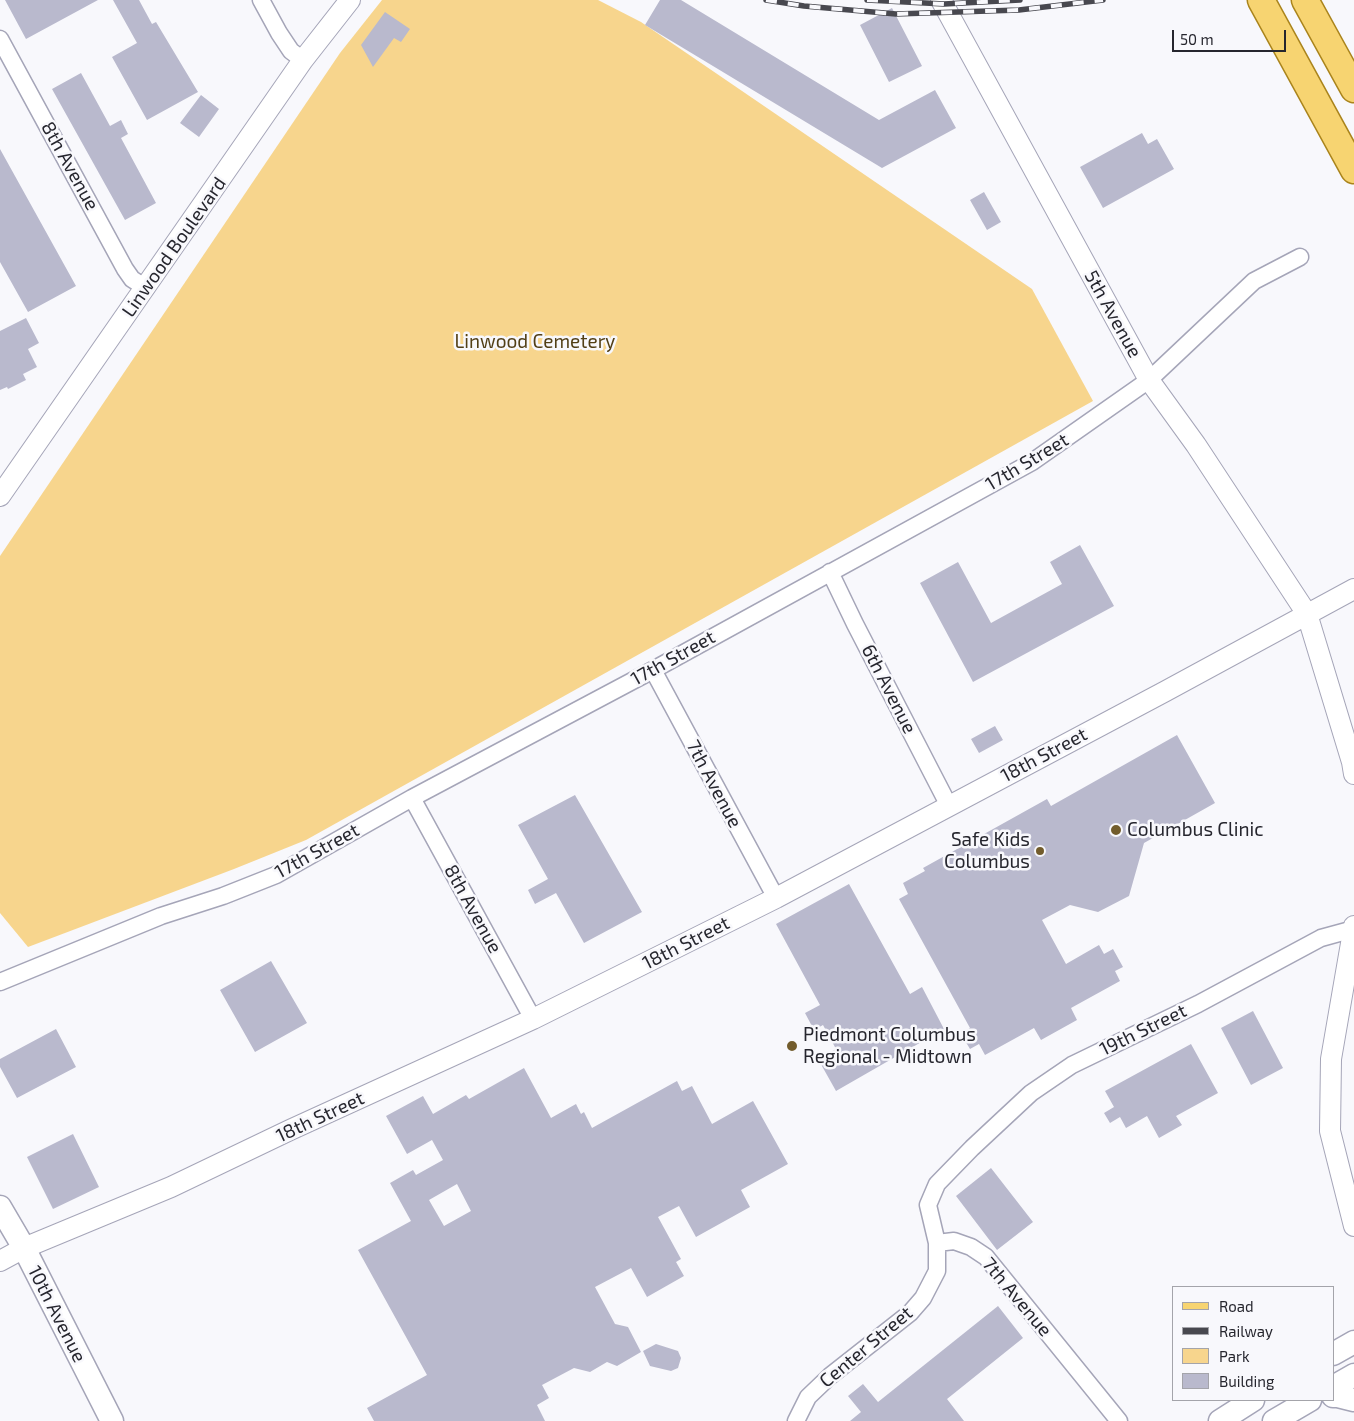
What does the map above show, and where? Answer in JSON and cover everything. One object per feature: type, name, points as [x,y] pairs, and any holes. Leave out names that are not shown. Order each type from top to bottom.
[{"type":"main road","points":[[1261,0],[1354,170]]},
{"type":"main road","points":[[1311,10],[1354,89]]},
{"type":"main road","name":"10th Avenue","points":[[0,1207],[24,1248],[112,1421]]},
{"type":"main road","points":[[1334,1353],[1354,1342]]},
{"type":"main road","points":[[1334,1386],[1354,1375]]},
{"type":"main road","points":[[1334,1396],[1354,1400]]},
{"type":"main road","points":[[1220,1421],[1251,1401]]},
{"type":"main road","points":[[1274,1421],[1308,1401]]},
{"type":"street","points":[[261,0],[291,51],[303,60]]},
{"type":"street","name":"Linwood Boulevard","points":[[0,496],[303,60],[350,0]]},
{"type":"street","name":"5th Avenue","points":[[941,0],[1149,380],[1196,445],[1307,614],[1354,774]]},
{"type":"street","name":"8th Avenue","points":[[0,39],[125,269],[132,279],[146,288]]},
{"type":"street","name":"17th Street","points":[[0,982],[160,916],[223,896],[276,875],[412,798],[652,670],[1032,462],[1149,380],[1254,281],[1300,257]]},
{"type":"street","name":"6th Avenue","points":[[830,572],[948,806]]},
{"type":"street","name":"18th Street","points":[[0,1261],[24,1248],[171,1187],[533,1019],[776,898],[1354,589]]},
{"type":"street","name":"7th Avenue","points":[[652,670],[776,898]]},
{"type":"street","name":"8th Avenue","points":[[412,798],[533,1019]]},
{"type":"street","points":[[1354,927],[1331,1059],[1330,1131],[1354,1226]]},
{"type":"street","name":"19th Street","points":[[937,1243],[928,1205],[937,1184],[1031,1093],[1072,1065],[1198,1004],[1321,938],[1354,927]]},
{"type":"street","name":"7th Avenue","points":[[937,1243],[954,1241],[971,1247],[986,1257],[1119,1421]]},
{"type":"street","name":"Center Street","points":[[796,1421],[808,1398],[824,1381],[910,1313],[923,1298],[937,1271],[937,1243]]},
{"type":"green space","name":"Linwood Cemetery","points":[[382,0],[598,0],[641,22],[1032,289],[1093,401],[306,840],[28,947],[0,913],[0,556],[340,53]]},
{"type":"building","points":[[5,0],[98,0],[26,39]]},
{"type":"building","points":[[113,0],[139,0],[152,24],[156,22],[198,92],[147,120],[112,57],[137,43]]},
{"type":"building","points":[[660,0],[681,0],[879,120],[935,90],[956,128],[882,168],[645,25]]},
{"type":"building","points":[[892,8],[922,66],[889,82],[860,25]]},
{"type":"building","points":[[385,12],[410,29],[401,42],[394,38],[373,67],[361,45]]},
{"type":"building","points":[[81,73],[110,126],[121,120],[128,134],[121,138],[156,203],[125,220],[52,89]]},
{"type":"building","points":[[201,95],[219,109],[199,137],[180,123]]},
{"type":"building","points":[[1142,133],[1148,144],[1157,139],[1174,169],[1103,208],[1080,167]]},
{"type":"building","points":[[0,149],[76,286],[28,312],[0,262]]},
{"type":"building","points":[[984,192],[1001,222],[987,230],[970,200]]},
{"type":"building","points":[[26,318],[39,343],[28,349],[37,367],[23,374],[26,380],[8,389],[7,387],[0,390],[0,331]]},
{"type":"building","points":[[1080,545],[1114,606],[973,682],[920,583],[958,562],[991,623],[1062,584],[1050,562]]},
{"type":"building","points":[[995,726],[1003,740],[979,753],[971,739]]},
{"type":"building","points":[[1177,735],[1215,803],[1144,843],[1129,896],[1098,912],[1070,905],[1042,920],[1066,964],[1099,945],[1104,954],[1113,949],[1123,967],[1115,971],[1120,981],[1071,1008],[1077,1020],[1041,1040],[1034,1028],[985,1055],[979,1044],[970,1049],[961,1034],[970,1028],[899,899],[908,894],[903,883],[925,871],[923,868],[1047,799],[1051,806]]},
{"type":"building","points":[[575,795],[642,912],[584,943],[556,893],[535,904],[528,890],[548,879],[518,825]]},
{"type":"building","points":[[849,884],[910,994],[922,987],[944,1029],[836,1091],[818,1059],[836,1049],[823,1025],[814,1030],[805,1013],[820,1005],[776,924]]},
{"type":"building","points":[[271,961],[307,1023],[255,1052],[220,990]]},
{"type":"building","points":[[1253,1011],[1283,1068],[1251,1085],[1221,1028]]},
{"type":"building","points":[[56,1029],[76,1067],[17,1098],[0,1067],[0,1059]]},
{"type":"building","points":[[1191,1044],[1218,1093],[1176,1116],[1182,1125],[1159,1138],[1147,1116],[1126,1128],[1120,1117],[1110,1123],[1104,1113],[1114,1107],[1105,1091]]},
{"type":"building","points":[[524,1068],[551,1118],[576,1104],[581,1114],[584,1112],[592,1128],[677,1081],[682,1091],[692,1086],[712,1124],[753,1101],[788,1164],[741,1190],[750,1207],[696,1237],[679,1206],[658,1217],[681,1259],[676,1262],[684,1276],[647,1297],[631,1268],[595,1287],[615,1324],[628,1327],[641,1352],[617,1366],[607,1362],[590,1372],[574,1368],[542,1385],[549,1398],[537,1405],[545,1421],[374,1421],[367,1408],[427,1375],[358,1250],[411,1221],[390,1183],[413,1170],[416,1175],[443,1160],[432,1140],[407,1154],[386,1116],[423,1096],[433,1114],[466,1095],[469,1099]],"holes":[[[457,1184],[471,1211],[444,1226],[429,1200]]]},
{"type":"building","points":[[73,1134],[99,1187],[53,1209],[27,1157]]},
{"type":"building","points":[[991,1168],[1033,1222],[997,1250],[956,1196]]},
{"type":"building","points":[[998,1306],[1023,1338],[947,1399],[964,1421],[850,1421],[861,1412],[848,1396],[863,1384],[878,1402]]},
{"type":"building","points":[[656,1344],[678,1351],[681,1358],[678,1368],[671,1371],[650,1366],[643,1351]]},
{"type":"railway","points":[[766,0],[804,6],[896,14],[1019,10],[1103,0]]},
{"type":"railway","points":[[867,0],[944,4],[1020,0]]},
{"type":"place","name":"Columbus Clinic","points":[[1116,830]]},
{"type":"place","name":"Safe Kids Columbus","points":[[1040,851]]},
{"type":"place","name":"Piedmont Columbus Regional - Midtown","points":[[792,1046]]}]
